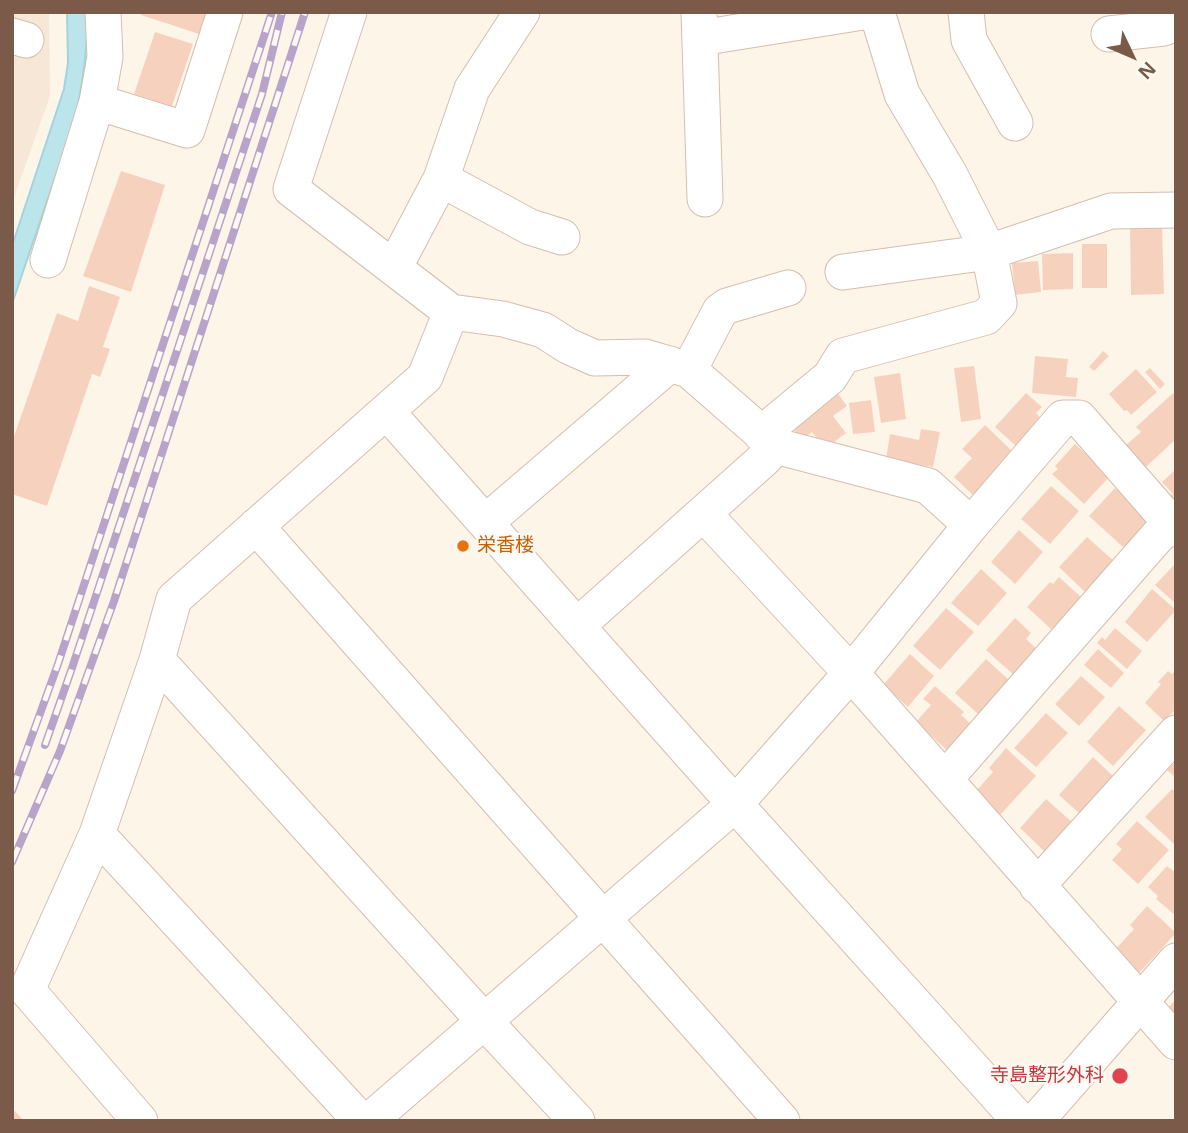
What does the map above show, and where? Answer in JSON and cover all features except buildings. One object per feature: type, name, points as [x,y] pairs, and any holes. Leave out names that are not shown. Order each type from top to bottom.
[{"type":"street","points":[[48,260],[97,102],[105,57],[103,12]]},
{"type":"street","points":[[97,102],[187,130],[225,12]]},
{"type":"street","points":[[349,12],[291,189],[451,312],[503,319],[543,330],[595,358],[645,357],[679,367],[768,440],[928,486],[971,525]]},
{"type":"street","points":[[394,268],[441,179],[472,89],[522,12]]},
{"type":"street","points":[[705,199],[700,25],[863,12]]},
{"type":"street","points":[[577,626],[764,459],[768,440],[830,377],[843,356],[986,317],[999,303],[989,252],[950,175],[902,94],[877,12]]},
{"type":"street","points":[[966,12],[969,40],[1015,123]]},
{"type":"street","points":[[1110,34],[1164,28],[1172,12]]},
{"type":"street","points":[[441,179],[530,227],[562,237]]},
{"type":"street","points":[[843,272],[989,252],[1111,211],[1176,210]]},
{"type":"street","points":[[486,522],[679,367],[720,311],[727,306],[788,288]]},
{"type":"street","points":[[140,1121],[27,990],[97,834],[157,660],[174,599],[425,377],[451,312]]},
{"type":"street","points":[[387,412],[734,804],[1020,1121]]},
{"type":"street","points":[[369,1121],[603,921],[734,804],[851,673],[971,525],[1063,418],[1079,418],[1173,526],[945,779]]},
{"type":"street","points":[[704,513],[851,673],[1176,1042]]},
{"type":"street","points":[[256,526],[779,1120]]},
{"type":"street","points":[[157,660],[578,1121]]},
{"type":"street","points":[[1037,886],[1176,733]]},
{"type":"street","points":[[97,834],[361,1121]]},
{"type":"street","points":[[1036,1121],[1176,961]]},
{"type":"shaded area","points":[[12,12],[49,12],[50,96],[12,203]]},
{"type":"water","points":[[67,12],[87,12],[86,53],[75,119],[12,304],[12,246],[64,89],[68,63]]},
{"type":"railway","points":[[12,791],[58,664],[272,12]]},
{"type":"railway","points":[[45,745],[262,94],[282,12]]},
{"type":"railway","points":[[12,862],[60,751],[114,601],[305,12]]},
{"type":"place","name":"栄香楼","points":[[463,546]]},
{"type":"place","name":"寺島整形外科","points":[[1120,1076]]}]
